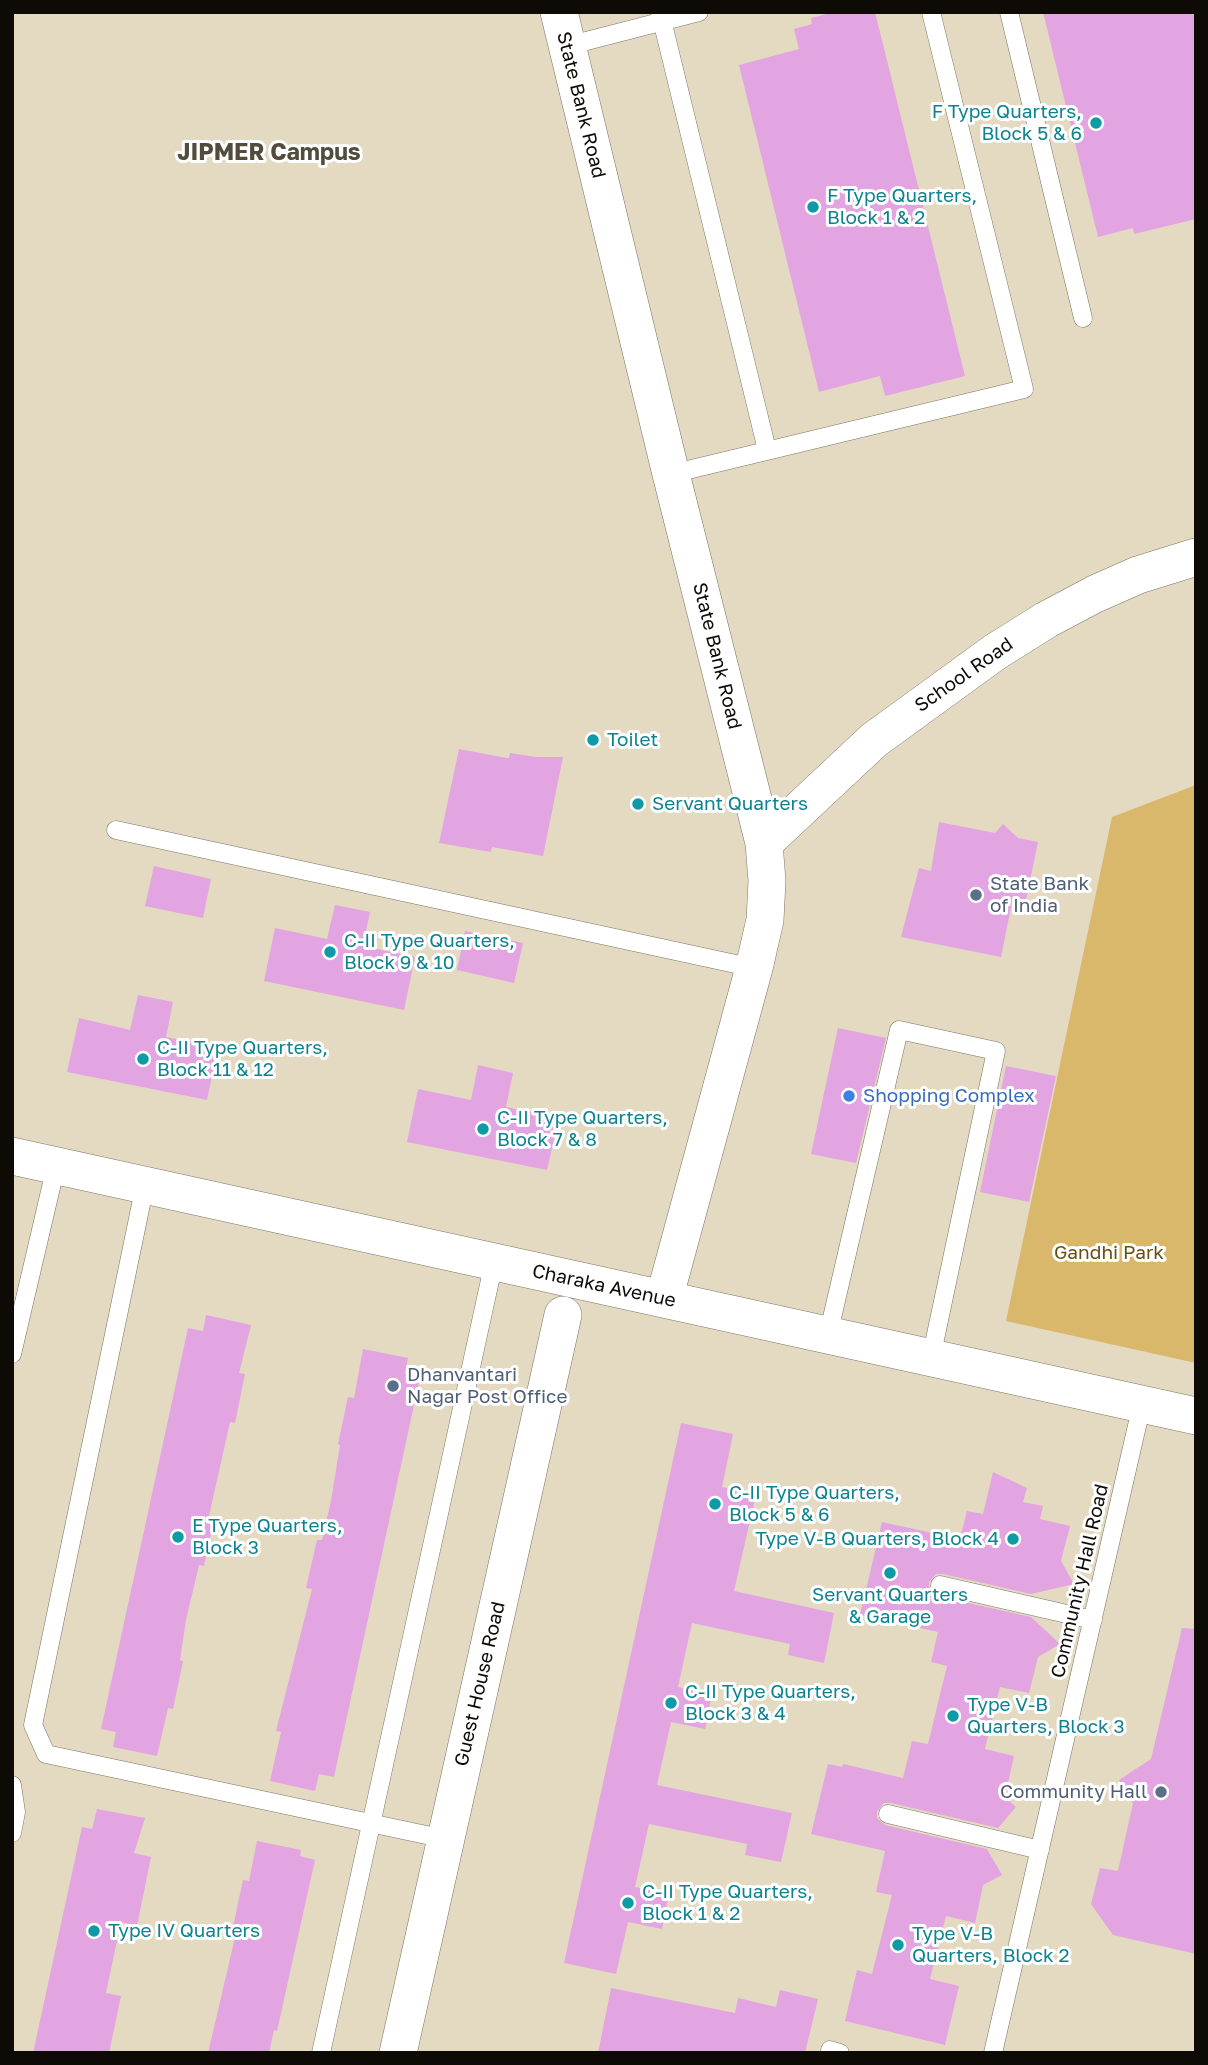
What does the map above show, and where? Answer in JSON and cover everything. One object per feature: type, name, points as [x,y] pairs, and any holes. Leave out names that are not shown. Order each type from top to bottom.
[{"type":"street","name":"State Bank Road","points":[[563,29],[764,843],[767,881],[765,920],[664,1299]]},
{"type":"street","name":"School Road","points":[[764,843],[874,740],[995,652],[1095,594],[1139,575],[1196,557]]},
{"type":"street","name":"Charaka Avenue","points":[[12,1156],[1196,1416]]},
{"type":"street","points":[[546,1273],[563,1315]]},
{"type":"street","name":"Guest House Road","points":[[398,2053],[563,1315],[592,1283]]},
{"type":"lane","points":[[563,29],[699,12]]},
{"type":"lane","points":[[671,474],[1024,388],[931,12]]},
{"type":"lane","points":[[1009,12],[1083,318]]},
{"type":"lane","points":[[661,17],[767,450]]},
{"type":"lane","points":[[116,830],[754,968]]},
{"type":"lane","points":[[828,1335],[899,1030],[996,1051],[931,1358]]},
{"type":"lane","points":[[12,1354],[55,1166]]},
{"type":"lane","points":[[145,1185],[33,1726],[46,1754],[446,1839]]},
{"type":"lane","points":[[321,2053],[494,1262]]},
{"type":"lane","name":"Community Hall Road","points":[[993,2053],[1142,1404]]},
{"type":"lane","points":[[940,1585],[1093,1620]]},
{"type":"lane","points":[[12,1785],[16,1812],[12,1833]]},
{"type":"lane","points":[[888,1814],[1040,1850]]},
{"type":"shaded area","points":[[12,12],[1196,12],[1196,2053],[12,2053]]},
{"type":"green space","name":"Gandhi Park","points":[[1196,785],[1196,1363],[1006,1321],[1112,817]]},
{"type":"building","name":"F Type Quarters, Block 1 & 2","points":[[834,12],[875,12],[965,376],[885,396],[880,376],[819,392],[739,65],[799,49],[794,29],[812,24],[811,18]]},
{"type":"building","points":[[1043,12],[1196,12],[1196,219],[1134,234],[1133,228],[1098,237]]},
{"type":"building","points":[[459,749],[507,758],[510,753],[563,757],[543,856],[492,847],[491,852],[439,843]]},
{"type":"building","name":"State Bank of India","points":[[939,822],[995,833],[1003,824],[1018,838],[1038,842],[1026,900],[1013,897],[1001,957],[901,937],[919,868],[931,871]]},
{"type":"building","points":[[154,866],[211,879],[203,918],[145,906]]},
{"type":"building","name":"C-II Type Quarters, Block 9 & 10","points":[[335,905],[370,912],[363,946],[415,957],[404,1010],[264,981],[275,928],[327,939]]},
{"type":"building","points":[[465,931],[523,943],[514,983],[457,970]]},
{"type":"building","name":"C-II Type Quarters, Block 11 & 12","points":[[138,995],[173,1002],[166,1037],[218,1047],[207,1100],[67,1072],[79,1018],[130,1030]]},
{"type":"building","name":"Shopping Complex","points":[[838,1028],[886,1038],[856,1163],[811,1154]]},
{"type":"building","name":"C-II Type Quarters, Block 7 & 8","points":[[478,1065],[513,1073],[506,1107],[559,1118],[547,1170],[407,1142],[418,1089],[471,1100]]},
{"type":"building","name":"Shopping Complex","points":[[1006,1066],[1056,1076],[1029,1202],[980,1192]]},
{"type":"building","name":"E Type Quarters, Block 3","points":[[206,1315],[251,1325],[239,1373],[245,1374],[235,1423],[230,1422],[209,1516],[214,1518],[204,1566],[199,1565],[186,1620],[180,1660],[183,1661],[173,1709],[168,1708],[157,1756],[113,1747],[116,1732],[101,1729],[188,1328],[203,1331]]},
{"type":"building","points":[[363,1349],[408,1358],[405,1374],[420,1377],[334,1777],[319,1774],[315,1791],[270,1781],[281,1732],[276,1731],[312,1589],[306,1588],[317,1540],[322,1540],[348,1397],[354,1398]]},
{"type":"building","points":[[681,1423],[733,1434],[722,1487],[756,1494],[734,1591],[834,1613],[824,1663],[788,1655],[790,1644],[692,1623],[678,1687],[712,1694],[705,1729],[671,1722],[657,1785],[792,1813],[781,1862],[745,1855],[747,1844],[649,1824],[635,1887],[669,1894],[662,1929],[628,1922],[616,1974],[564,1963]]},
{"type":"building","points":[[993,1472],[1027,1488],[1023,1502],[1043,1506],[1040,1519],[1070,1526],[1061,1561],[1074,1584],[1031,1594],[943,1574],[936,1574],[929,1582],[929,1589],[937,1596],[1031,1617],[1060,1644],[1038,1657],[1029,1693],[1000,1687],[985,1749],[1014,1756],[1005,1797],[1016,1807],[998,1828],[891,1803],[884,1803],[877,1811],[877,1818],[885,1825],[987,1849],[1002,1875],[983,1885],[975,1923],[946,1916],[930,1979],[959,1986],[945,2045],[845,2021],[857,1970],[872,1974],[892,1895],[876,1892],[885,1851],[811,1834],[828,1764],[842,1767],[843,1764],[903,1778],[912,1741],[928,1744],[947,1666],[931,1662],[938,1632],[860,1615],[882,1522],[960,1539],[967,1511],[983,1514]]},
{"type":"building","name":"Community Hall","points":[[1182,1628],[1196,1629],[1196,1954],[1113,1935],[1091,1904],[1100,1868],[1118,1871],[1133,1803],[1119,1780],[1151,1759]]},
{"type":"building","name":"Type IV Quarters","points":[[97,1809],[145,1818],[134,1853],[151,1857],[137,1926],[121,1922],[106,1993],[121,1996],[109,2053],[33,2053],[82,1827],[92,1829]]},
{"type":"building","points":[[257,1841],[301,1850],[300,1856],[315,1860],[277,2031],[274,2030],[269,2053],[208,2053],[237,1929],[233,1927],[243,1880],[249,1881]]},
{"type":"building","points":[[611,1988],[735,2013],[738,1998],[776,2007],[780,1990],[818,1999],[805,2053],[598,2053]]},
{"type":"place","name":"F Type Quarters, Block 5 & 6","points":[[1096,123]]},
{"type":"place","name":"F Type Quarters, Block 1 & 2","points":[[813,207]]},
{"type":"place","name":"Toilet","points":[[593,740]]},
{"type":"place","name":"Servant Quarters","points":[[638,804]]},
{"type":"place","name":"State Bank of India","points":[[976,895]]},
{"type":"place","name":"C-II Type Quarters, Block 9 & 10","points":[[330,952]]},
{"type":"place","name":"C-II Type Quarters, Block 11 & 12","points":[[143,1059]]},
{"type":"place","name":"Shopping Complex","points":[[849,1096]]},
{"type":"place","name":"C-II Type Quarters, Block 7 & 8","points":[[483,1129]]},
{"type":"place","name":"Dhanvantari Nagar Post Office","points":[[393,1386]]},
{"type":"place","name":"C-II Type Quarters, Block 5 & 6","points":[[715,1504]]},
{"type":"place","name":"E Type Quarters, Block 3","points":[[178,1537]]},
{"type":"place","name":"Type V-B Quarters, Block 4","points":[[1013,1539]]},
{"type":"place","name":"Servant Quarters & Garage","points":[[890,1573]]},
{"type":"place","name":"C-II Type Quarters, Block 3 & 4","points":[[671,1703]]},
{"type":"place","name":"Type V-B Quarters, Block 3","points":[[953,1716]]},
{"type":"place","name":"Community Hall","points":[[1161,1792]]},
{"type":"place","name":"C-II Type Quarters, Block 1 & 2","points":[[628,1903]]},
{"type":"place","name":"Type IV Quarters","points":[[94,1931]]},
{"type":"place","name":"Type V-B Quarters, Block 2","points":[[898,1945]]},
{"type":"district","name":"JIPMER Campus","points":[[269,153]]}]
